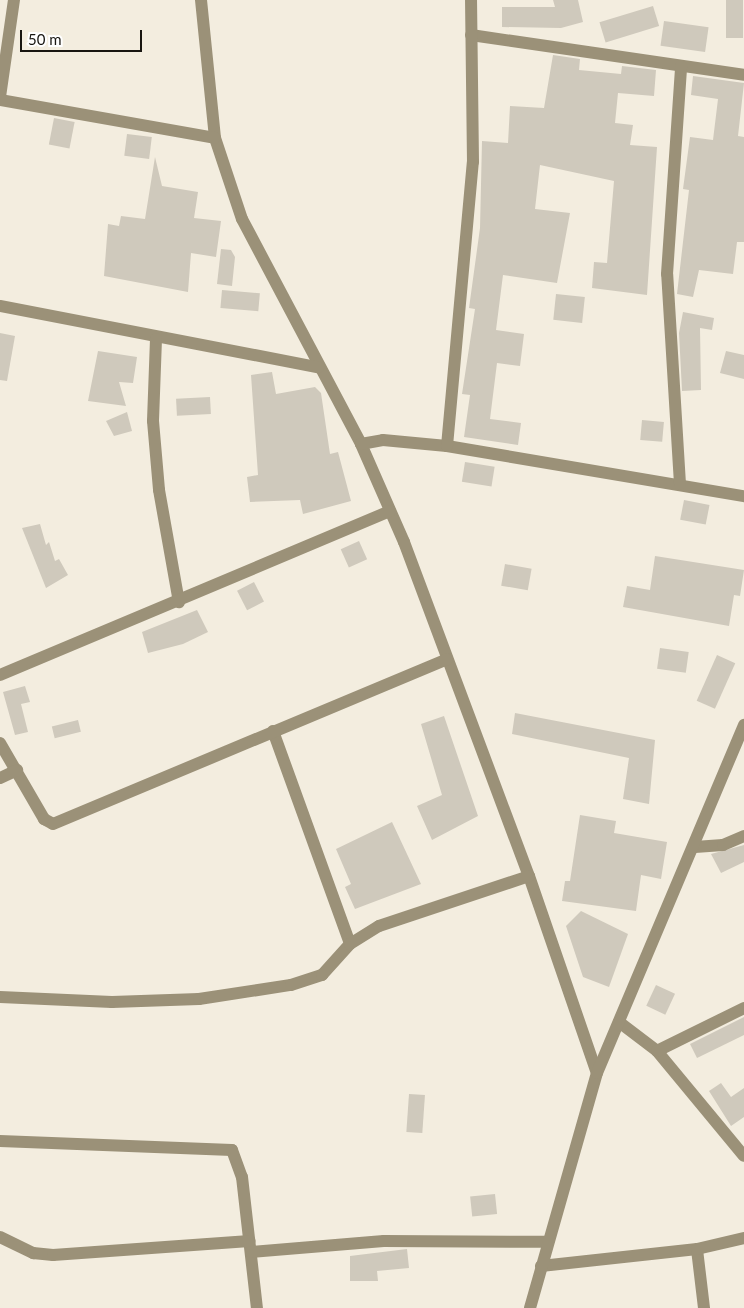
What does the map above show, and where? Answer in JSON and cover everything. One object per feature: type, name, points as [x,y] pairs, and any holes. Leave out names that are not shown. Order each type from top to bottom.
[{"type":"street","points":[[14,0],[0,99],[215,138]]},
{"type":"street","points":[[201,0],[215,138],[242,219],[318,367],[361,444],[390,511],[529,876],[597,1073]]},
{"type":"street","points":[[447,446],[473,162],[471,0]]},
{"type":"street","points":[[471,35],[744,75]]},
{"type":"street","points":[[680,484],[667,274],[681,66]]},
{"type":"street","points":[[0,306],[156,339],[318,367]]},
{"type":"street","points":[[156,339],[153,420],[157,470],[179,602]]},
{"type":"street","points":[[361,444],[383,440],[447,446],[744,496]]},
{"type":"street","points":[[0,676],[179,602],[390,511]]},
{"type":"street","points":[[0,743],[44,819],[53,824],[447,659]]},
{"type":"street","points":[[530,1308],[597,1073],[695,847],[744,725]]},
{"type":"street","points":[[273,731],[350,944]]},
{"type":"street","points":[[0,778],[17,770]]},
{"type":"street","points":[[695,847],[723,845],[744,836]]},
{"type":"street","points":[[0,997],[112,1002],[199,999],[291,985],[322,975],[350,944],[403,916],[529,876]]},
{"type":"street","points":[[657,1052],[744,1008]]},
{"type":"street","points":[[619,1022],[657,1052],[744,1156]]},
{"type":"street","points":[[0,1142],[232,1150],[242,1177],[257,1308]]},
{"type":"street","points":[[0,1237],[33,1253],[53,1255],[384,1241],[548,1242]]},
{"type":"street","points":[[541,1266],[697,1249],[744,1238]]},
{"type":"street","points":[[697,1249],[704,1308]]},
{"type":"building","points":[[553,0],[578,0],[583,22],[561,28],[502,27],[502,7],[555,7]]},
{"type":"building","points":[[726,0],[743,0],[743,38],[726,38]]},
{"type":"building","points":[[653,6],[659,26],[606,42],[599,22]]},
{"type":"building","points":[[664,21],[709,27],[705,52],[661,46]]},
{"type":"building","points":[[553,55],[580,59],[579,70],[621,74],[622,66],[656,70],[654,96],[618,93],[615,123],[633,125],[630,145],[657,147],[647,295],[592,288],[594,262],[607,263],[614,181],[540,165],[535,209],[570,213],[557,283],[503,275],[496,330],[524,334],[520,366],[497,363],[490,419],[521,423],[518,445],[464,437],[470,395],[462,394],[475,309],[469,308],[480,228],[482,141],[508,143],[510,106],[544,108]]},
{"type":"building","points":[[693,76],[744,83],[738,136],[744,137],[744,242],[737,242],[733,274],[699,270],[693,297],[677,294],[689,190],[683,189],[690,137],[713,140],[718,99],[691,95]]},
{"type":"building","points":[[54,118],[75,122],[69,149],[49,145]]},
{"type":"building","points":[[127,134],[152,137],[149,159],[124,156]]},
{"type":"building","points":[[155,157],[162,186],[198,192],[194,218],[221,221],[216,257],[191,253],[188,292],[104,276],[108,224],[119,226],[121,216],[145,219]]},
{"type":"building","points":[[221,249],[231,250],[235,257],[232,286],[217,284]]},
{"type":"building","points":[[222,290],[260,293],[258,311],[220,308]]},
{"type":"building","points":[[556,294],[585,297],[582,323],[553,320]]},
{"type":"building","points":[[683,312],[714,318],[712,330],[700,328],[701,390],[682,391],[679,333]]},
{"type":"building","points":[[0,333],[15,336],[7,381],[0,380]]},
{"type":"building","points":[[98,351],[137,357],[133,383],[119,382],[126,406],[88,401]]},
{"type":"building","points":[[726,351],[744,355],[744,379],[720,373]]},
{"type":"building","points":[[272,372],[276,394],[315,387],[321,393],[330,454],[338,452],[351,501],[303,514],[300,500],[250,502],[247,477],[258,475],[251,375]]},
{"type":"building","points":[[210,397],[211,414],[177,416],[176,399]]},
{"type":"building","points":[[127,412],[132,431],[114,436],[106,421]]},
{"type":"building","points":[[642,420],[664,422],[662,442],[640,440]]},
{"type":"building","points":[[465,462],[495,467],[492,486],[462,482]]},
{"type":"building","points":[[684,500],[710,505],[706,525],[680,520]]},
{"type":"building","points":[[40,524],[46,545],[49,542],[55,561],[59,559],[68,575],[46,588],[22,528]]},
{"type":"building","points":[[359,541],[367,559],[349,567],[341,549]]},
{"type":"building","points":[[655,556],[744,570],[740,596],[734,595],[729,626],[623,607],[627,586],[650,590]]},
{"type":"building","points":[[505,564],[532,569],[528,590],[501,586]]},
{"type":"building","points":[[254,582],[264,602],[247,610],[237,591]]},
{"type":"building","points":[[197,610],[208,632],[183,644],[148,653],[142,632]]},
{"type":"building","points":[[660,648],[689,652],[686,673],[657,669]]},
{"type":"building","points":[[717,655],[735,663],[715,709],[697,701]]},
{"type":"building","points":[[25,686],[30,702],[21,704],[28,732],[15,735],[3,692]]},
{"type":"building","points":[[515,713],[655,740],[649,804],[623,799],[629,758],[512,734]]},
{"type":"building","points":[[444,716],[478,816],[432,840],[417,806],[442,795],[421,724]]},
{"type":"building","points":[[78,720],[81,732],[55,738],[52,727]]},
{"type":"building","points":[[580,815],[616,821],[614,833],[667,842],[661,879],[641,875],[636,911],[562,901],[565,881],[570,881]]},
{"type":"building","points":[[392,822],[421,884],[355,909],[345,887],[351,884],[336,849]]},
{"type":"building","points":[[744,845],[744,862],[721,873],[711,854]]},
{"type":"building","points":[[581,911],[628,934],[609,987],[583,977],[566,926]]},
{"type":"building","points":[[656,985],[675,994],[665,1015],[646,1006]]},
{"type":"building","points":[[744,1017],[744,1035],[697,1058],[690,1044]]},
{"type":"building","points":[[721,1083],[731,1097],[744,1088],[744,1117],[731,1126],[709,1091]]},
{"type":"building","points":[[409,1094],[425,1095],[422,1133],[406,1132]]},
{"type":"building","points":[[495,1194],[497,1214],[472,1217],[470,1197]]},
{"type":"building","points":[[407,1249],[409,1268],[377,1271],[378,1281],[350,1281],[350,1256]]}]
